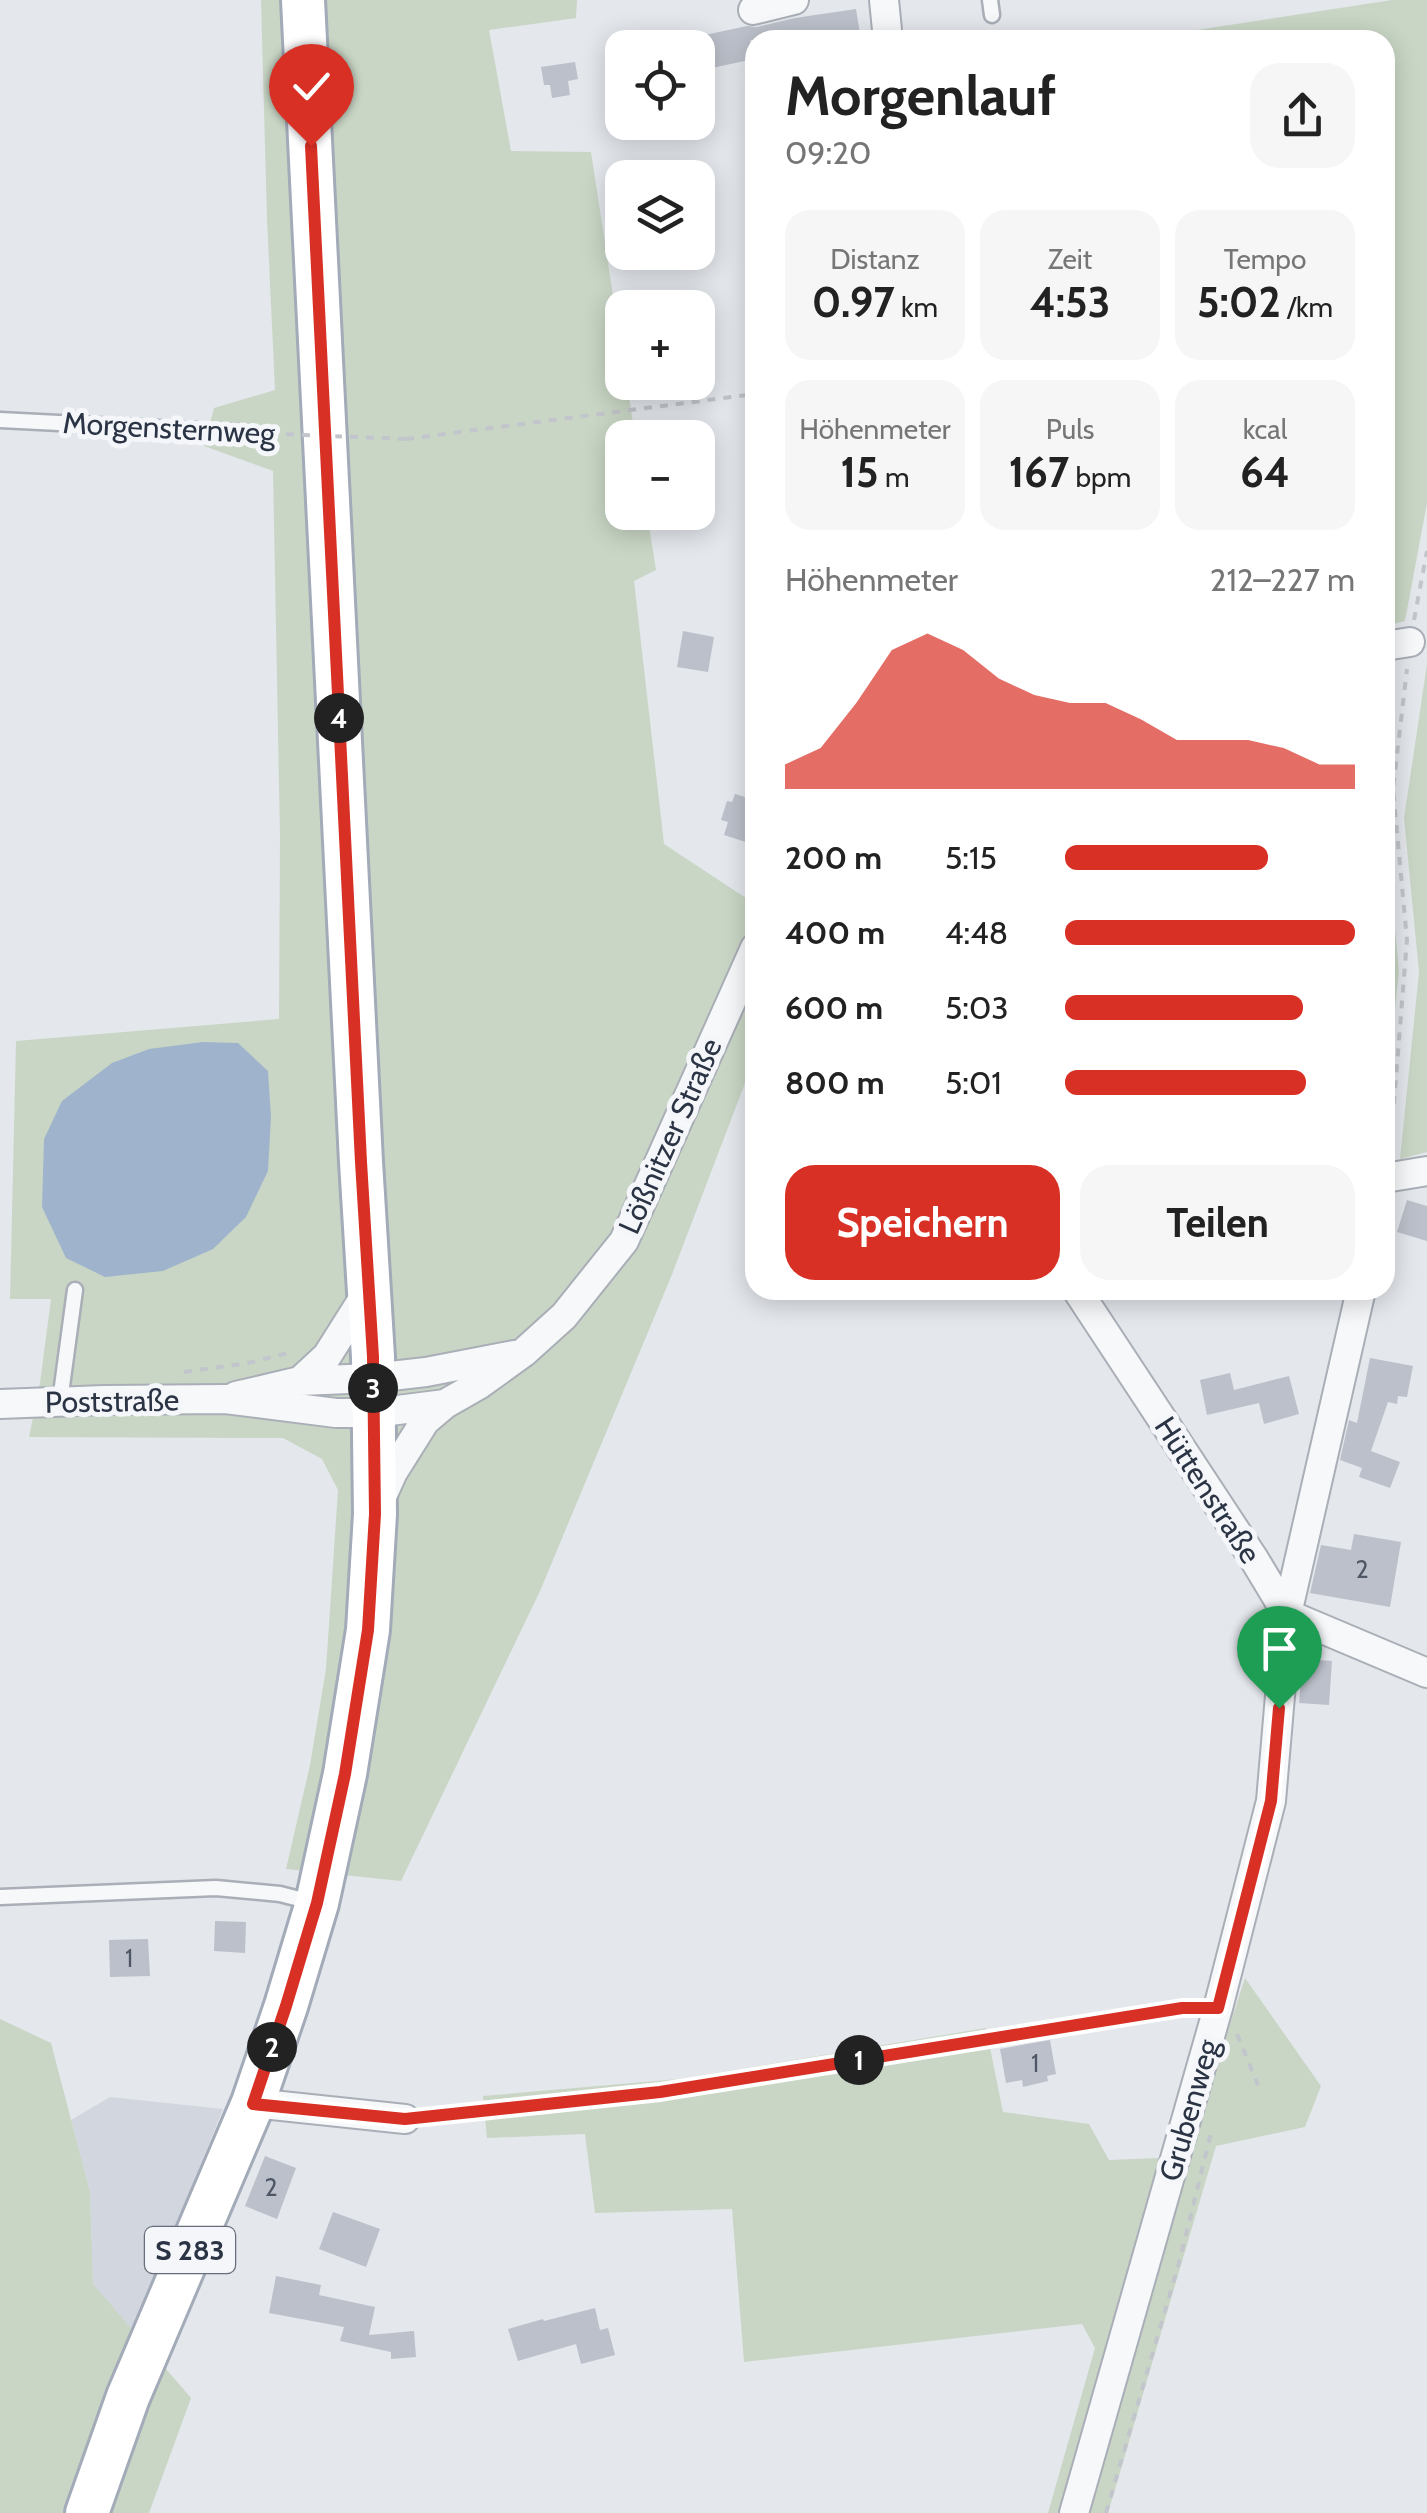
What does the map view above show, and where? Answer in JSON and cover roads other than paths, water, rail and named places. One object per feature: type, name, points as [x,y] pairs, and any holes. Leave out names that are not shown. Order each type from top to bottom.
[{"type":"main road","name":"S 283","points":[[87,2513],[128,2397],[253,2104],[286,2006],[317,1903],[345,1774],[368,1630],[375,1514],[369,1290],[303,0]]},
{"type":"street","points":[[753,10],[794,0]]},
{"type":"street","points":[[884,0],[887,30]]},
{"type":"street","name":"Lößnitzer Straße","points":[[375,1514],[394,1472],[425,1422],[445,1404],[523,1353],[564,1316],[624,1241],[745,970]]},
{"type":"street","points":[[1395,1180],[1427,1171]]},
{"type":"street","points":[[300,1380],[327,1356],[369,1290]]},
{"type":"street","name":"Hüttenstraße","points":[[1085,1300],[1287,1614]]},
{"type":"street","name":"Grubenweg","points":[[1074,2513],[1227,2019],[1271,1801],[1287,1614],[1359,1300]]},
{"type":"street","points":[[373,1395],[426,1372],[523,1353]]},
{"type":"street","name":"Poststraße","points":[[224,1399],[300,1380],[373,1395]]},
{"type":"street","name":"Lößnitzer Straße","points":[[373,1395],[445,1404]]},
{"type":"street","name":"Poststraße","points":[[0,1404],[224,1399],[336,1413],[373,1395]]},
{"type":"street","points":[[1287,1614],[1427,1673]]},
{"type":"street","points":[[253,2104],[405,2119]]},
{"type":"lane","name":"Morgensternweg","points":[[0,420],[254,433]]},
{"type":"lane","points":[[60,1401],[76,1290]]},
{"type":"lane","points":[[0,1896],[216,1888],[280,1894],[317,1903]]},
{"type":"water","points":[[203,1042],[238,1043],[268,1071],[268,1171],[246,1217],[213,1249],[163,1271],[105,1277],[66,1258],[42,1207],[44,1139],[62,1101],[112,1063],[149,1049]]}]
